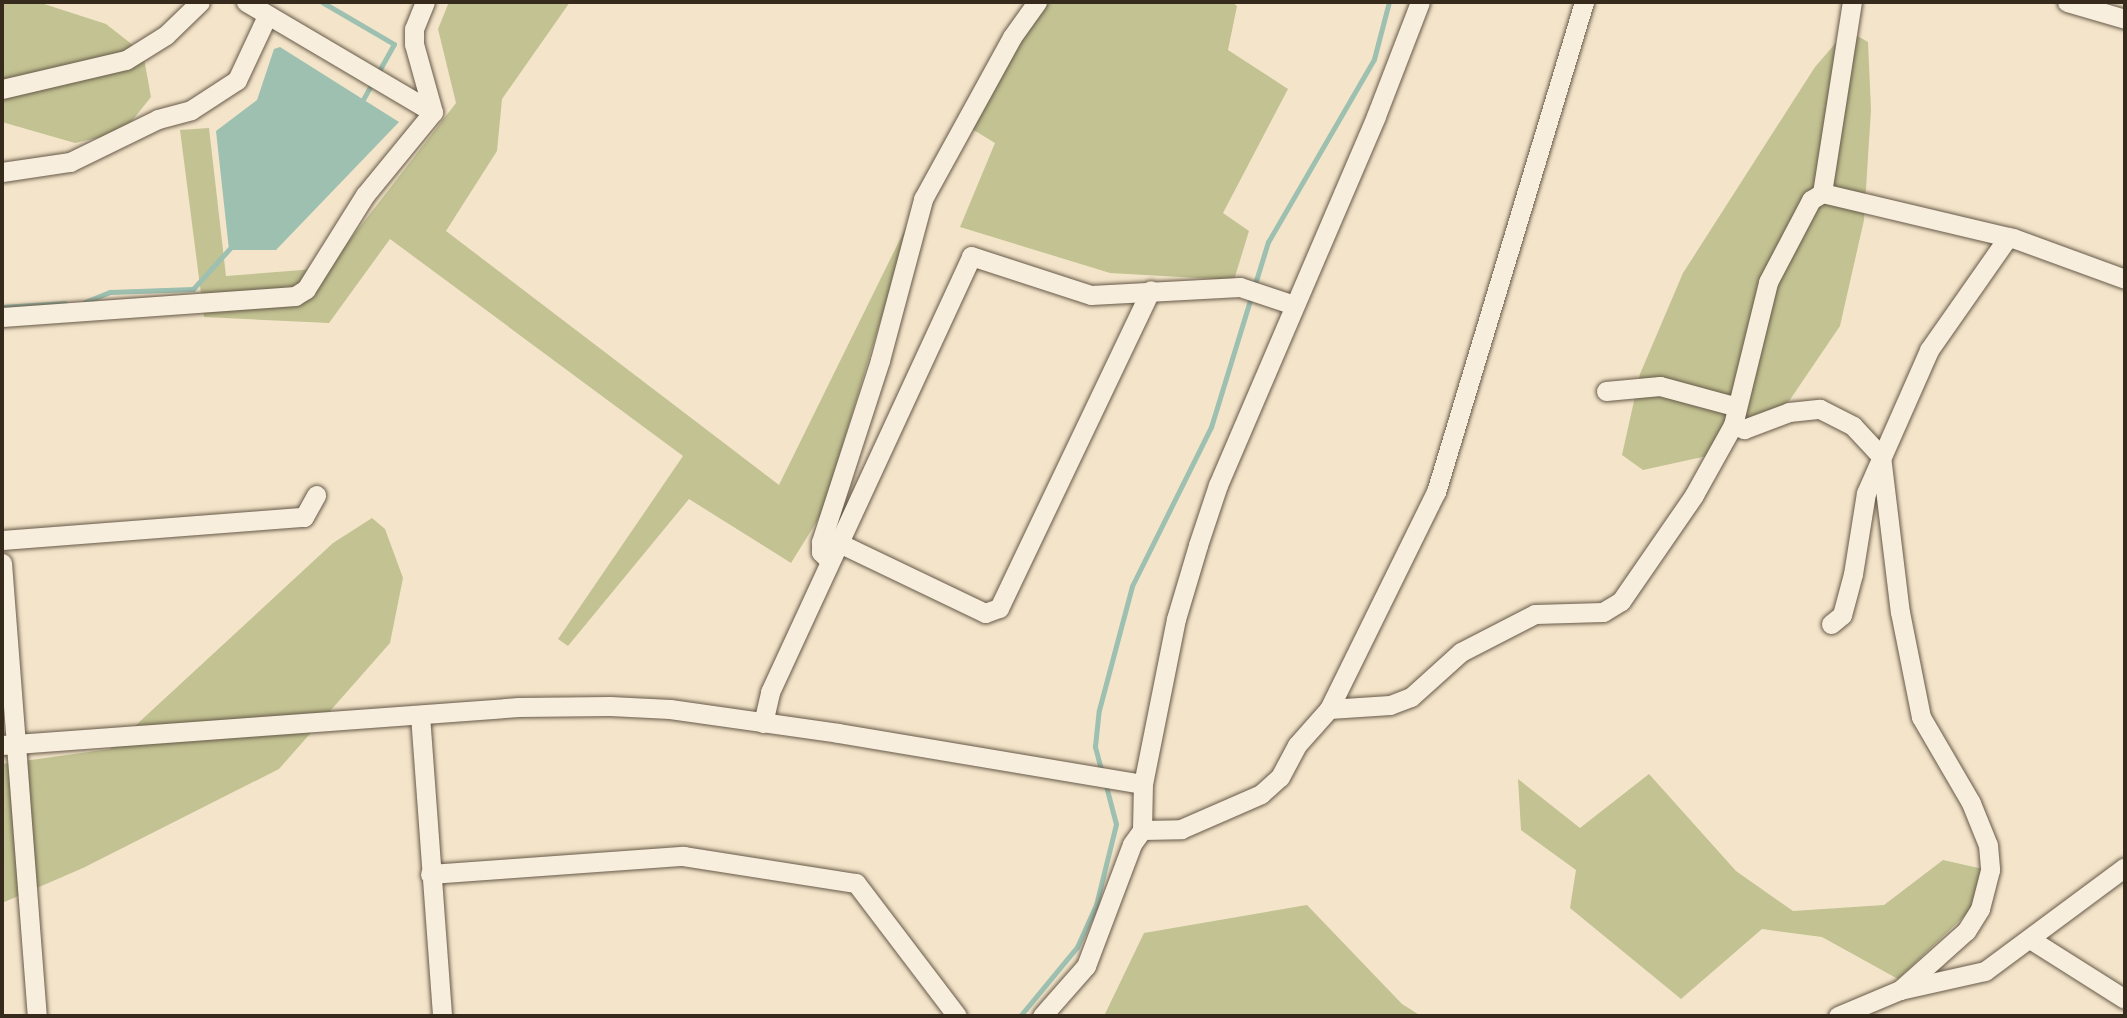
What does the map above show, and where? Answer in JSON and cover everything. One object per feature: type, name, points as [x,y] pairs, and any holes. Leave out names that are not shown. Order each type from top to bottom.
[{"type":"street","points":[[2,89],[126,60],[166,35],[200,2]]},
{"type":"street","points":[[246,2],[433,112]]},
{"type":"street","points":[[425,2],[414,29],[414,44],[433,112]]},
{"type":"street","points":[[830,561],[821,552],[821,542],[880,360],[923,199],[1012,37],[1037,2]]},
{"type":"street","points":[[1042,1016],[1086,965],[1132,845],[1142,830],[1143,784],[1176,620],[1218,485],[1420,2]]},
{"type":"street","points":[[1142,830],[1181,829],[1261,794],[1280,777],[1297,745],[1329,709],[1436,492],[1584,2]]},
{"type":"street","points":[[1822,193],[1852,2]]},
{"type":"street","points":[[2067,2],[2125,19]]},
{"type":"street","points":[[2,172],[70,162],[158,119],[191,110],[237,80],[267,16]]},
{"type":"street","points":[[2,317],[295,296],[306,289],[365,195],[433,112]]},
{"type":"street","points":[[1329,709],[1390,705],[1411,697],[1461,652],[1535,614],[1603,612],[1621,601],[1694,495],[1733,415],[1768,282],[1811,200],[1822,193],[2008,237],[2125,279]]},
{"type":"street","points":[[1831,624],[1842,615],[1866,493],[1928,349],[2008,237]]},
{"type":"street","points":[[764,723],[770,692],[971,256],[1091,295],[1240,286],[1276,296],[1294,305]]},
{"type":"street","points":[[839,543],[985,613],[999,608],[1151,290]]},
{"type":"street","points":[[1606,391],[1660,386],[1733,415],[1744,429],[1788,412],[1819,409],[1853,426],[1881,456],[1900,612],[1922,717],[1971,803],[1988,845],[1990,870],[1980,909],[1966,931],[1900,990]]},
{"type":"street","points":[[2,540],[304,517],[316,495]]},
{"type":"street","points":[[2,563],[9,744],[37,1016]]},
{"type":"street","points":[[9,744],[519,707],[610,706],[670,709],[1143,784]]},
{"type":"street","points":[[420,715],[442,1016]]},
{"type":"street","points":[[430,874],[683,856],[856,883],[957,1016]]},
{"type":"street","points":[[1838,1016],[1900,990],[1985,971],[2125,867]]},
{"type":"street","points":[[2030,939],[2125,999]]},
{"type":"green space","points":[[2,2],[38,2],[106,24],[143,53],[151,97],[123,132],[75,143],[2,122]]},
{"type":"green space","points":[[449,2],[570,2],[502,99],[497,151],[446,231],[779,485],[913,213],[822,513],[791,563],[689,499],[568,646],[558,639],[683,456],[390,239],[329,323],[204,317],[180,130],[209,128],[226,276],[328,268],[456,103],[438,29]]},
{"type":"green space","points":[[1043,2],[1232,2],[1237,6],[1228,50],[1288,89],[1223,213],[1249,231],[1234,280],[1110,273],[960,227],[995,143],[967,126]]},
{"type":"green space","points":[[1847,30],[1868,42],[1871,110],[1864,220],[1840,326],[1785,407],[1716,454],[1643,470],[1622,455],[1640,374],[1683,273],[1815,67]]},
{"type":"green space","points":[[372,518],[385,529],[403,578],[390,643],[279,769],[83,868],[2,903],[2,764],[110,749],[333,543]]},
{"type":"green space","points":[[1649,774],[1736,871],[1793,911],[1884,905],[1943,860],[1983,869],[1976,905],[1898,979],[1822,937],[1762,929],[1681,999],[1570,908],[1576,870],[1521,830],[1518,779],[1580,828]]},
{"type":"green space","points":[[1307,905],[1402,1004],[1421,1016],[1104,1016],[1144,933]]},
{"type":"shaded area","points":[[280,47],[399,122],[276,250],[229,250],[216,131],[257,100],[274,49]]},
{"type":"waterway","points":[[322,2],[394,44],[361,103]]},
{"type":"waterway","points":[[1102,773],[1095,746],[1099,710],[1132,586],[1211,427],[1268,242],[1374,59],[1389,2]]},
{"type":"waterway","points":[[85,302],[110,292],[193,289],[232,246]]},
{"type":"waterway","points":[[2,307],[65,303]]},
{"type":"waterway","points":[[1020,1016],[1077,947],[1096,905],[1116,824],[1105,782]]}]
